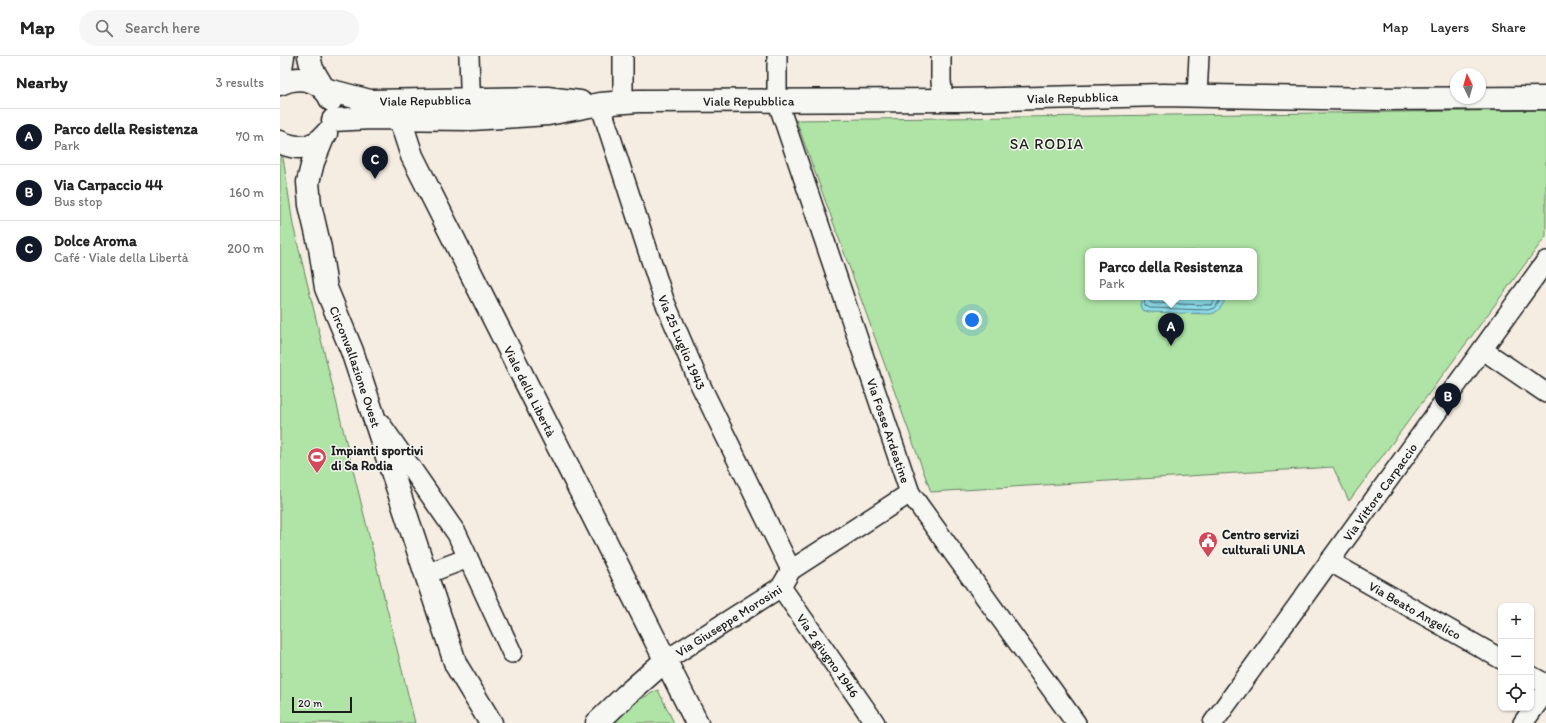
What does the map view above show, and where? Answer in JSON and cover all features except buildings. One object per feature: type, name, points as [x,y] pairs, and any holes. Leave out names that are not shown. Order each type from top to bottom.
[{"type":"street","points":[[280,74],[283,56]]},
{"type":"street","points":[[309,56],[312,69],[330,98],[334,109],[333,120]]},
{"type":"street","points":[[469,56],[470,110]]},
{"type":"street","points":[[623,56],[623,102]]},
{"type":"street","name":"Via Fosse Ardeatine","points":[[777,56],[777,100],[910,493],[1076,723]]},
{"type":"street","points":[[941,56],[943,99]]},
{"type":"street","points":[[1197,96],[1199,56]]},
{"type":"street","name":"Viale Repubblica","points":[[280,84],[292,79],[304,79],[314,82],[324,89],[370,101],[470,110],[548,114],[600,104],[623,102],[1163,95],[1377,99],[1546,98]]},
{"type":"street","name":"Via 25 Luglio 1943","points":[[600,104],[664,300],[699,382],[791,570]]},
{"type":"street","name":"Viale Repubblica","points":[[333,120],[400,119],[470,110]]},
{"type":"street","name":"Viale della Libertà","points":[[400,119],[412,156],[697,723]]},
{"type":"street","name":"Circonvallazione Ovest","points":[[333,120],[329,131],[322,140],[313,162],[308,182],[310,205],[320,248],[326,288],[352,351],[456,665],[478,704],[491,723]]},
{"type":"street","points":[[280,143],[289,147],[300,148],[312,146],[322,140]]},
{"type":"street","points":[[280,143],[308,182]]},
{"type":"street","name":"Via Vittore Carpaccio","points":[[1213,723],[1545,263]]},
{"type":"street","points":[[1483,350],[1546,393]]},
{"type":"street","points":[[372,412],[457,534],[512,653]]},
{"type":"street","name":"Via Giuseppe Morosini","points":[[597,723],[666,660],[781,587],[791,570],[910,493]]},
{"type":"street","points":[[426,574],[468,558]]},
{"type":"street","name":"Via Beato Angelico","points":[[1329,561],[1498,657]]},
{"type":"street","name":"Via 2 giugno 1946","points":[[781,587],[875,723]]},
{"type":"street","points":[[1534,678],[1546,684]]},
{"type":"street","points":[[1523,723],[1546,691]]},
{"type":"street","name":"Via Giuseppe Morosini","points":[[612,723],[625,696]]},
{"type":"street","name":"Circonvallazione Ovest","points":[[478,704],[505,723]]},
{"type":"green space","points":[[1546,110],[1546,236],[1349,501],[1333,467],[931,492],[796,120]]},
{"type":"green space","name":"Impianti sportivi di Sa Rodia","points":[[280,157],[283,157],[293,225],[415,723],[280,723]]},
{"type":"green space","points":[[658,690],[674,723],[603,723],[607,716]]},
{"type":"water","points":[[1141,300],[1225,300],[1222,306],[1216,312],[1210,314],[1149,312],[1142,310],[1140,305]]},
{"type":"place","name":"Dolce Aroma","points":[[375,179]]},
{"type":"place","name":"Parco della Resistenza","points":[[1171,346]]},
{"type":"place","name":"Via Carpaccio 44","points":[[1448,416]]},
{"type":"place","name":"Impianti sportivi di Sa Rodia","points":[[317,474]]},
{"type":"place","name":"Centro servizi culturali UNLA","points":[[1208,558]]},
{"type":"district","name":"SA RODIA","points":[[1047,144]]}]
